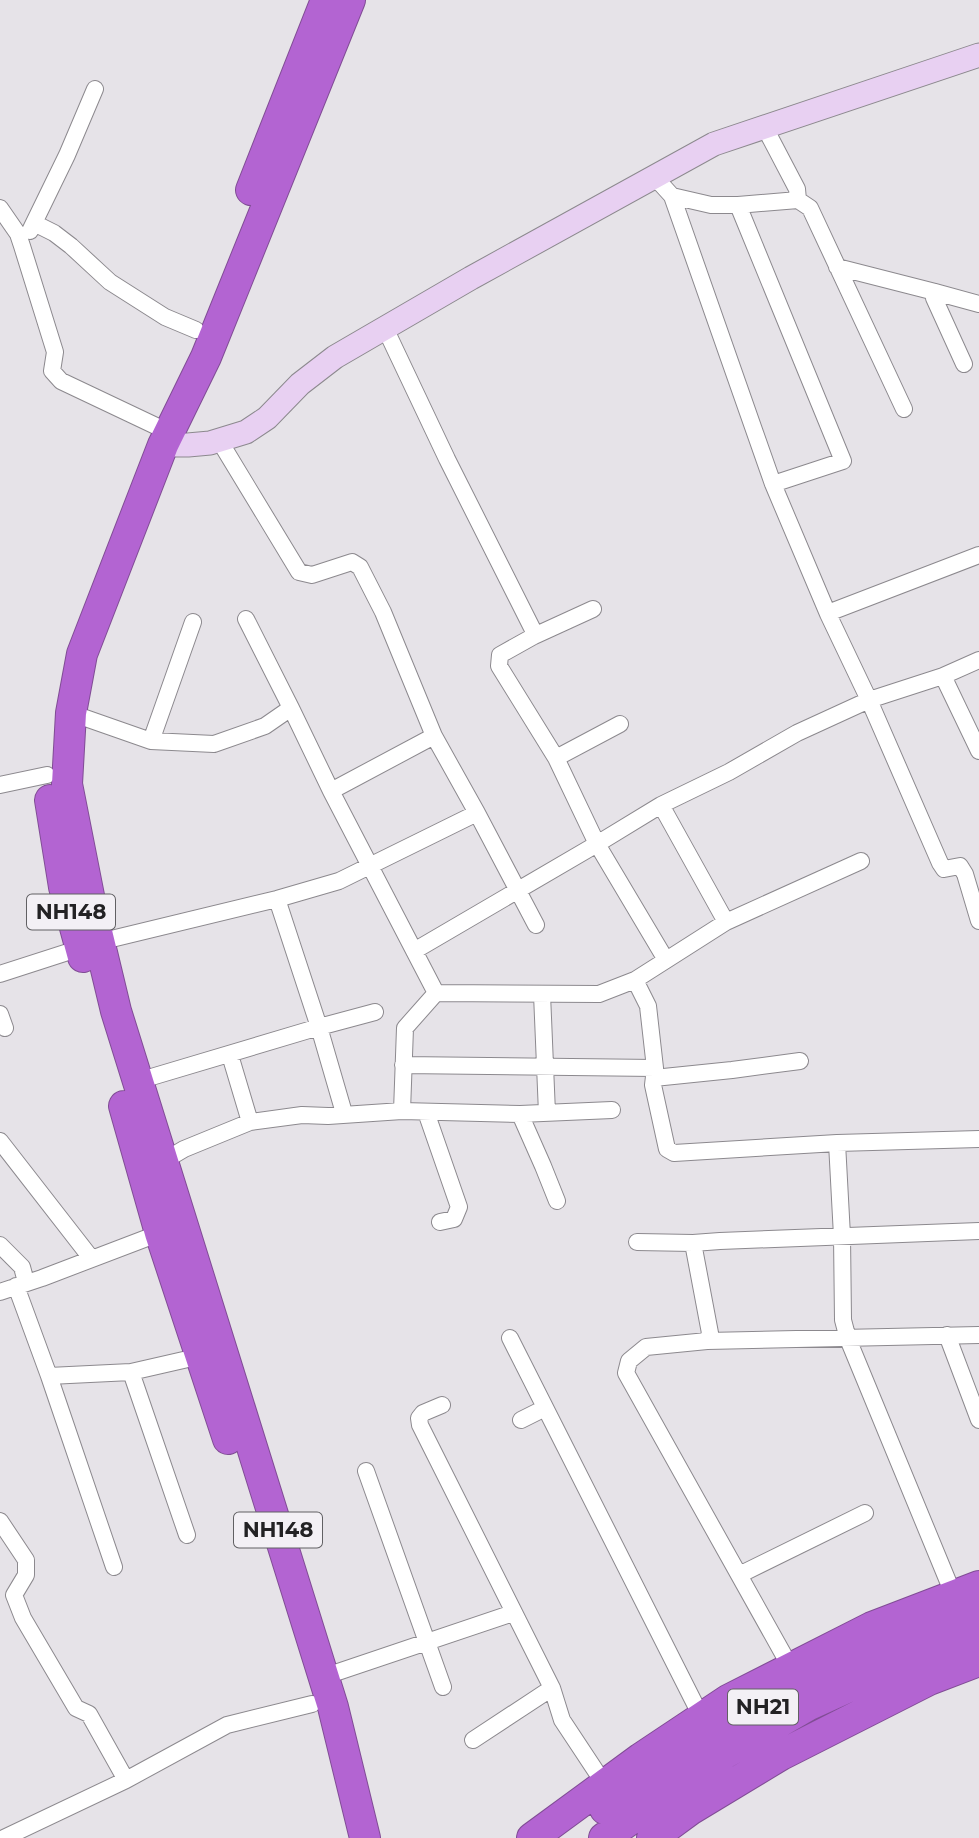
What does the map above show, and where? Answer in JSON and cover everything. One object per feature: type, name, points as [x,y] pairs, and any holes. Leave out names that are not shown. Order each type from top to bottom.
[{"type":"highway","name":"NH148","points":[[326,0],[196,330],[161,436],[82,654],[71,713],[67,783],[90,945],[318,1690],[332,1773],[348,1838]]},
{"type":"highway","name":"NH148","points":[[350,0],[206,357],[161,436],[72,632],[51,709],[47,775],[64,887],[116,1011],[138,1082],[161,1182],[160,1233],[295,1645],[318,1690],[333,1707],[365,1838]]},
{"type":"highway","points":[[532,1838],[728,1700],[872,1627],[971,1597]]},
{"type":"highway","name":"NH21","points":[[566,1838],[715,1734],[790,1692],[874,1652],[971,1597]]},
{"type":"highway","name":"NH21","points":[[604,1838],[726,1753],[809,1705],[979,1633]]},
{"type":"highway","points":[[652,1838],[690,1810],[781,1755],[929,1680],[979,1661]]},
{"type":"street","points":[[0,208],[18,234],[22,246],[55,352],[52,371],[61,381],[161,436],[188,445],[210,443],[246,432],[267,418],[300,384],[335,357],[471,278],[714,144],[979,55]]},
{"type":"street","points":[[22,246],[67,155],[94,89]]},
{"type":"street","points":[[764,126],[797,189],[799,200]]},
{"type":"street","points":[[653,178],[672,196],[773,484],[828,613],[940,863],[944,869],[960,866],[965,874],[979,921]]},
{"type":"street","points":[[672,196],[711,205],[799,200],[810,208],[904,409]]},
{"type":"street","points":[[738,205],[843,461],[773,484]]},
{"type":"street","points":[[34,223],[54,233],[110,282],[165,317],[196,330]]},
{"type":"street","points":[[837,267],[979,304]]},
{"type":"street","points":[[934,292],[934,298],[964,365]]},
{"type":"street","points":[[385,328],[534,636]]},
{"type":"street","points":[[219,440],[299,572],[312,575],[352,562],[360,567],[383,611],[434,736],[536,925]]},
{"type":"street","points":[[828,613],[979,555]]},
{"type":"street","points":[[593,609],[500,655],[499,666],[555,758],[597,844],[666,960]]},
{"type":"street","points":[[246,619],[369,867],[436,993]]},
{"type":"street","points":[[151,741],[193,622]]},
{"type":"street","points":[[414,951],[661,805],[729,772],[797,733],[869,700],[943,676],[979,660]]},
{"type":"street","points":[[943,676],[979,751]]},
{"type":"street","points":[[71,713],[151,741],[214,744],[265,726],[292,708]]},
{"type":"street","points":[[555,758],[620,724]]},
{"type":"street","points":[[331,791],[434,736]]},
{"type":"street","points":[[0,785],[47,775]]},
{"type":"street","points":[[661,805],[726,922]]},
{"type":"street","points":[[0,974],[90,945],[339,881],[477,813]]},
{"type":"street","points":[[402,1111],[405,1028],[436,993],[600,994],[635,980],[726,922],[862,861]]},
{"type":"street","points":[[277,899],[344,1113]]},
{"type":"street","points":[[635,980],[648,1006],[653,1085],[667,1149],[674,1153],[837,1143],[979,1139]]},
{"type":"street","points":[[542,993],[547,1113]]},
{"type":"street","points":[[138,1082],[375,1012]]},
{"type":"street","points":[[230,1055],[250,1122]]},
{"type":"street","points":[[403,1065],[654,1073],[733,1070],[800,1061]]},
{"type":"street","points":[[161,1182],[184,1149],[250,1122],[302,1115],[402,1111],[520,1114],[612,1110]]},
{"type":"street","points":[[426,1112],[459,1208],[454,1219],[440,1222]]},
{"type":"street","points":[[520,1114],[556,1201]]},
{"type":"street","points":[[0,1142],[92,1258]]},
{"type":"street","points":[[837,1143],[843,1320],[848,1339],[971,1597]]},
{"type":"street","points":[[637,1242],[693,1244],[979,1231]]},
{"type":"street","points":[[0,1292],[160,1233]]},
{"type":"street","points":[[693,1244],[709,1333],[706,1341]]},
{"type":"street","points":[[0,1245],[22,1267],[21,1284],[49,1376],[114,1567]]},
{"type":"street","points":[[947,1335],[979,1420]]},
{"type":"street","points":[[791,1668],[626,1373],[629,1361],[646,1347],[706,1341],[979,1335]]},
{"type":"street","points":[[510,1338],[702,1718]]},
{"type":"street","points":[[49,1376],[131,1372],[201,1356]]},
{"type":"street","points":[[131,1372],[187,1535]]},
{"type":"street","points":[[442,1405],[423,1413],[419,1418],[420,1424],[552,1688],[562,1720],[605,1785]]},
{"type":"street","points":[[521,1420],[545,1408]]},
{"type":"street","points":[[366,1471],[443,1687]]},
{"type":"street","points":[[739,1574],[865,1513]]},
{"type":"street","points":[[0,1521],[26,1560],[26,1575],[14,1595],[23,1618],[76,1708],[89,1714],[126,1780]]},
{"type":"street","points":[[4,1838],[126,1780],[227,1726],[427,1643],[513,1612]]},
{"type":"street","points":[[474,1740],[552,1688]]}]
